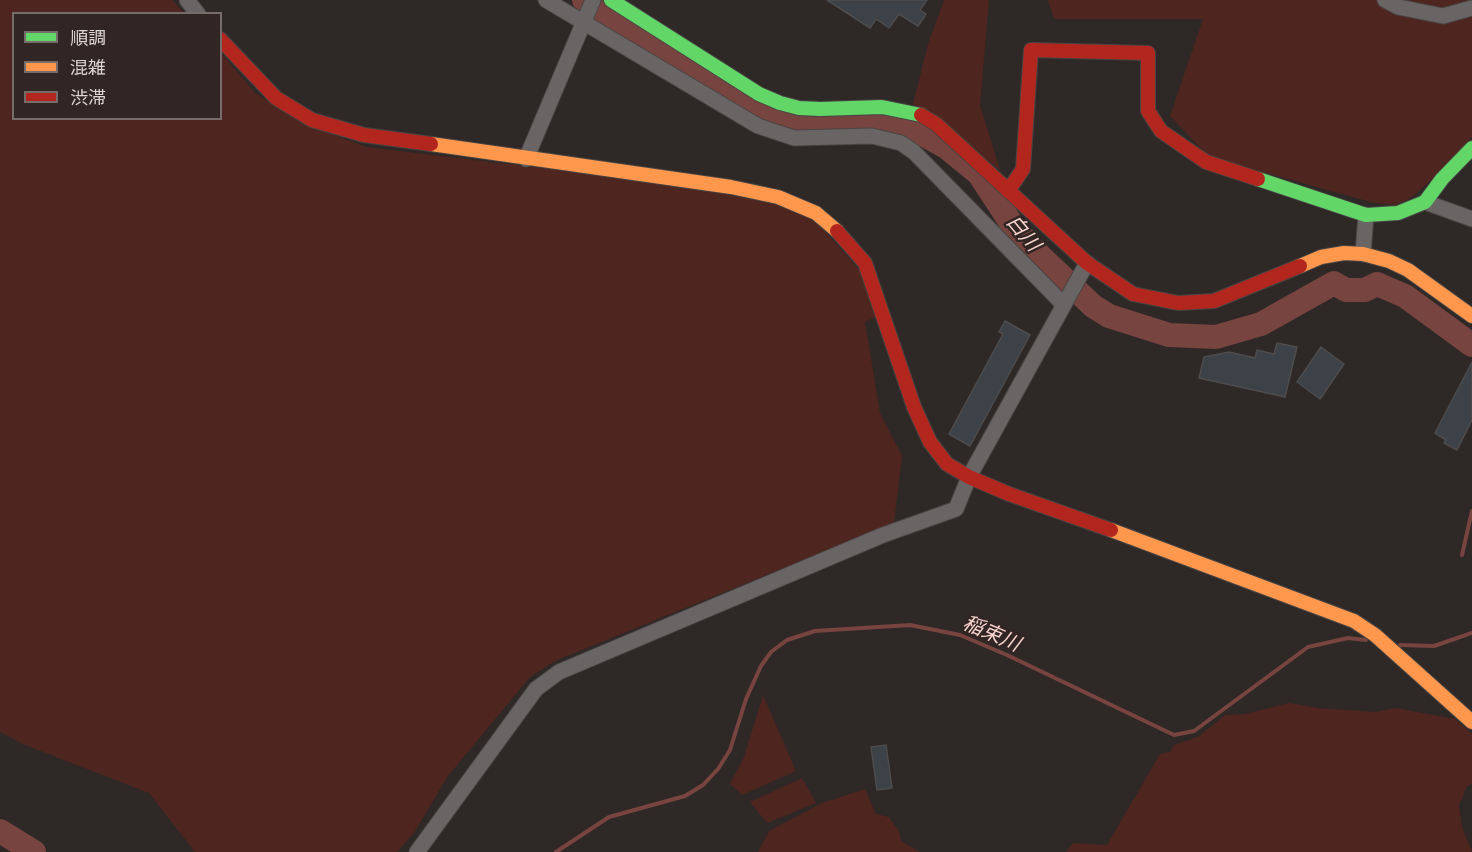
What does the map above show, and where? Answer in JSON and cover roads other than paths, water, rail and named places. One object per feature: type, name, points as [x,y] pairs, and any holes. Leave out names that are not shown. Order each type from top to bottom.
[{"type":"street","points":[[187,0],[196,12]]},
{"type":"street","points":[[546,0],[758,126],[776,134],[794,138],[872,136],[901,143],[914,152],[1064,305]]},
{"type":"street","points":[[525,159],[585,24],[593,0]]},
{"type":"street","points":[[611,0],[759,94],[780,103],[799,108],[820,109],[882,107],[921,115],[936,124],[1087,263],[1133,294],[1162,302],[1196,303],[1224,297],[1322,257],[1344,253],[1363,254],[1389,261],[1408,270],[1472,316]]},
{"type":"street","points":[[1385,0],[1398,6],[1443,16],[1472,8]]},
{"type":"street","points":[[222,41],[276,98],[328,126],[364,135],[731,187],[799,204],[824,218],[846,238],[865,263],[914,406],[930,442],[947,464],[969,477],[1009,494],[1336,612],[1375,635],[1472,722]]},
{"type":"street","points":[[1008,191],[1023,168],[1031,50],[1148,53],[1148,111],[1161,131],[1206,162],[1366,215],[1398,213],[1425,202],[1442,179],[1472,148]]},
{"type":"street","points":[[1425,202],[1472,219]]},
{"type":"street","points":[[1363,254],[1366,215]]},
{"type":"street","points":[[417,852],[536,689],[559,672],[883,535],[956,509],[969,477],[1087,263]]},
{"type":"waterway","name":"白川","points":[[584,0],[770,119],[797,125],[859,125],[885,122],[912,128],[946,147],[979,174],[1013,226],[1040,256],[1093,306],[1109,316],[1169,335],[1216,337],[1261,324],[1334,283],[1346,290],[1365,290],[1377,284],[1405,296],[1472,345]]},
{"type":"waterway","points":[[1462,555],[1472,511]]},
{"type":"waterway","name":"稲束川","points":[[556,852],[609,817],[685,796],[703,785],[718,769],[730,750],[746,699],[761,666],[771,652],[787,640],[815,631],[910,625],[960,635],[1174,735],[1194,731],[1308,647],[1348,638],[1366,640]]},
{"type":"waterway","name":"稲束川","points":[[1400,645],[1434,646],[1472,633]]},
{"type":"waterway","points":[[0,831],[34,852]]}]
